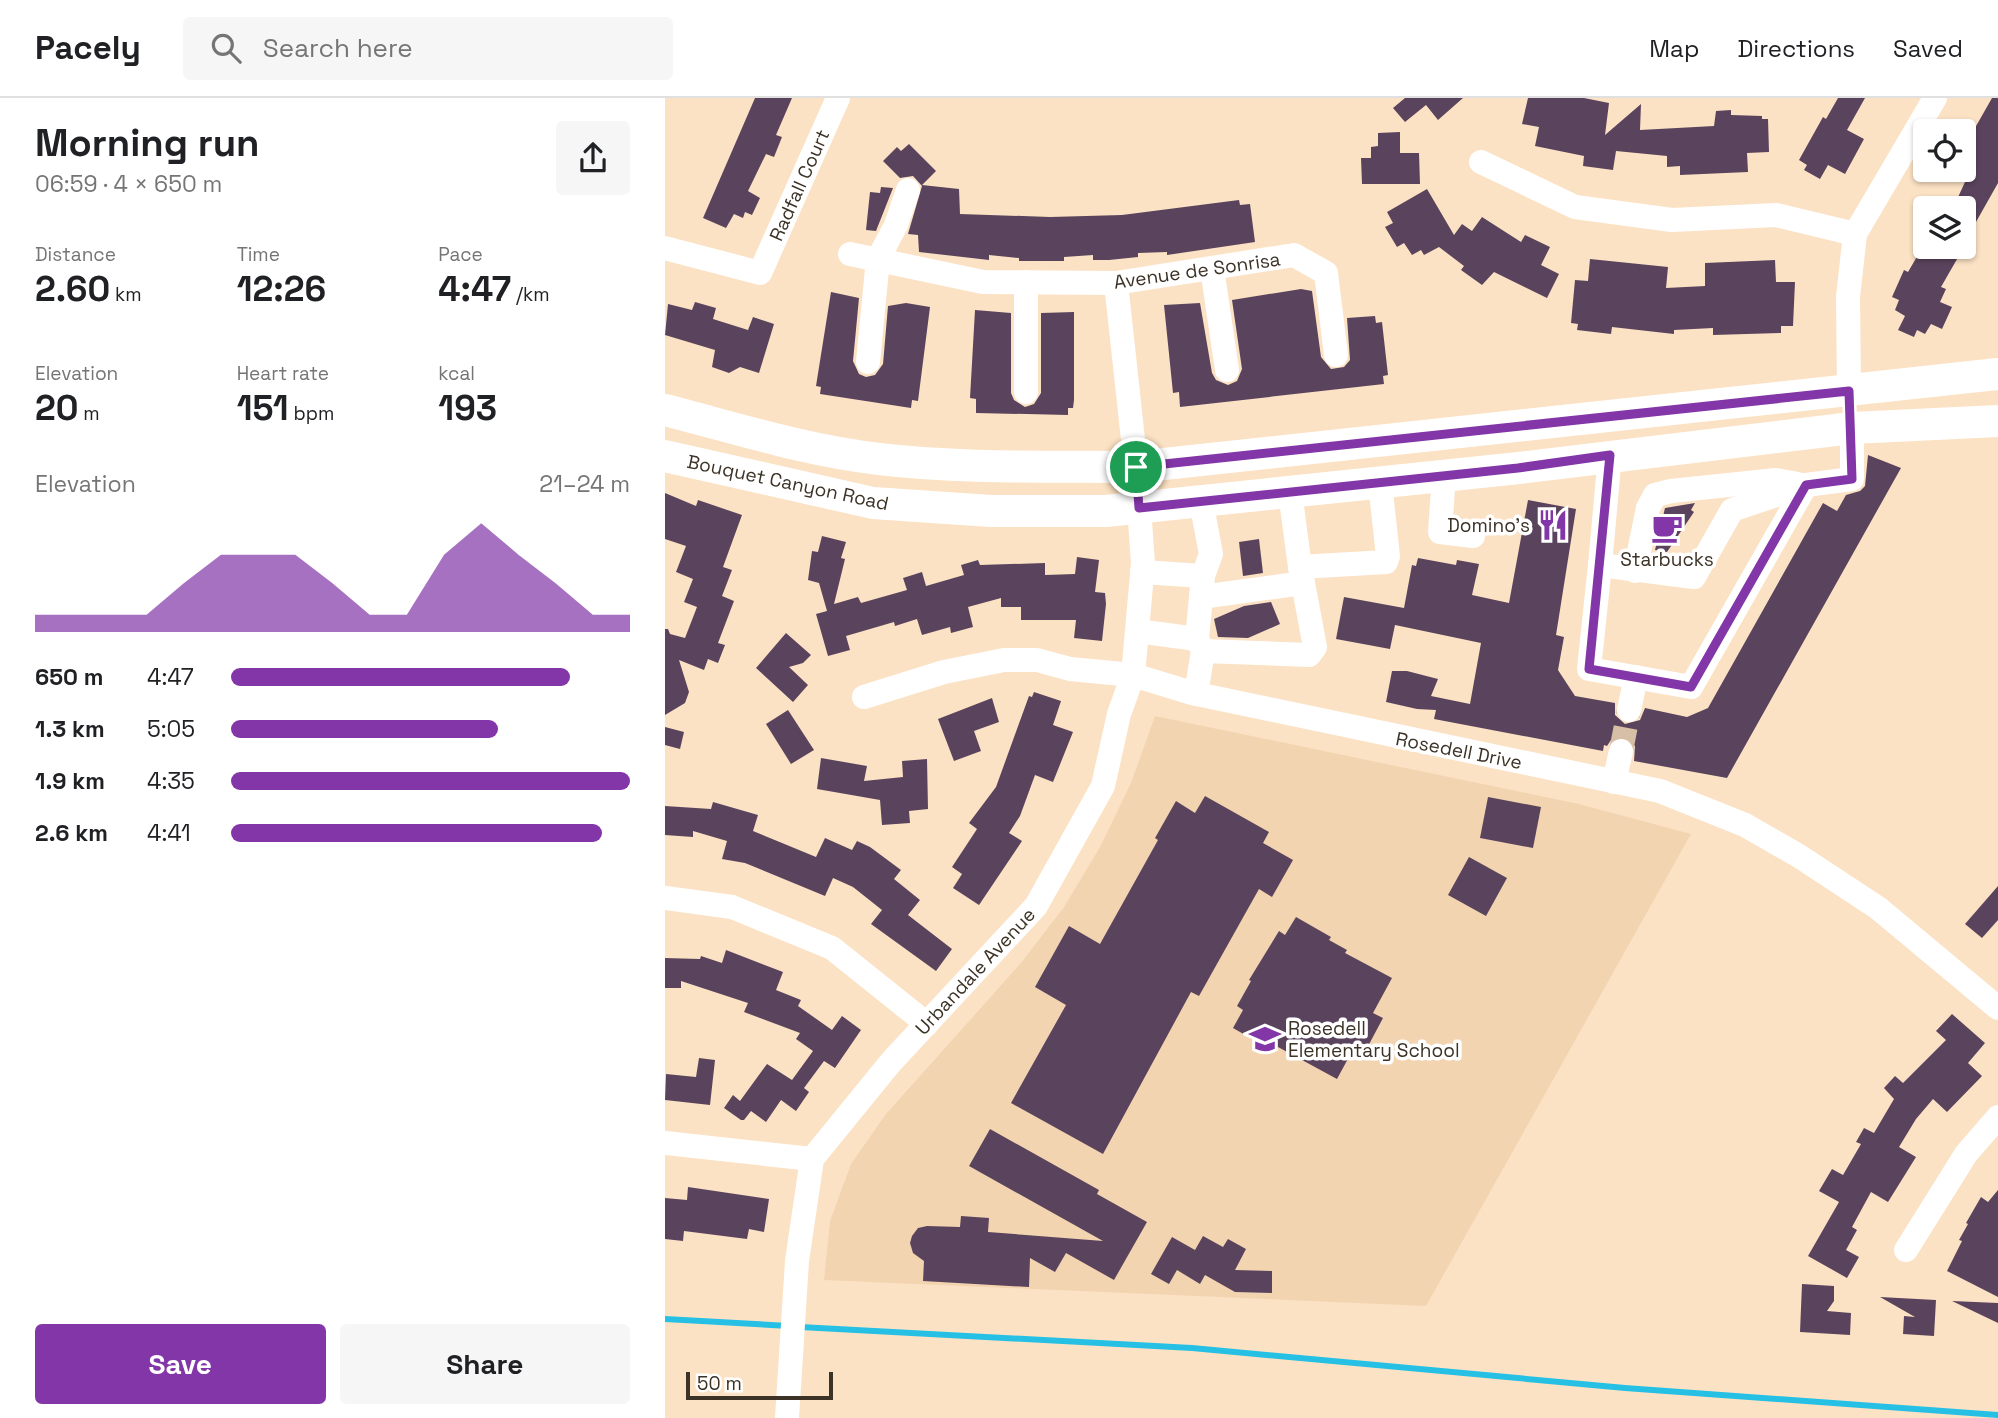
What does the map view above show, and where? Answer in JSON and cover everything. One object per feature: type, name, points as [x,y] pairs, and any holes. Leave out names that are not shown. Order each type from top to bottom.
[{"type":"main road","name":"Bouquet Canyon Road","points":[[665,410],[753,434],[877,459],[994,467],[1136,467],[1998,374]]},
{"type":"main road","points":[[1849,391],[1852,428]]},
{"type":"main road","points":[[1518,468],[1497,459],[1496,450],[1686,427],[1733,404]]},
{"type":"main road","name":"Bouquet Canyon Road","points":[[665,456],[873,503],[991,511],[1106,512],[1380,484],[1852,428],[1998,421]]},
{"type":"main road","points":[[1136,467],[1139,508]]},
{"type":"street","name":"Radfall Court","points":[[665,248],[760,273],[838,98]]},
{"type":"street","points":[[1849,391],[1848,297],[1855,234],[1935,98]]},
{"type":"street","points":[[1481,162],[1575,207],[1672,220],[1776,215],[1855,234]]},
{"type":"street","points":[[868,362],[878,259],[896,225],[908,190]]},
{"type":"street","name":"Avenue de Sonrisa","points":[[850,254],[983,282],[1116,283],[1294,255],[1326,273],[1336,355]]},
{"type":"street","points":[[1212,268],[1227,370]]},
{"type":"street","points":[[1025,282],[1026,392]]},
{"type":"street","points":[[1116,283],[1136,467]]},
{"type":"street","points":[[1600,565],[1693,577],[1732,510],[1806,485],[1852,479],[1852,428]]},
{"type":"street","points":[[1610,455],[1589,669],[1691,687],[1806,485]]},
{"type":"street","points":[[1444,475],[1440,532],[1473,537]]},
{"type":"street","points":[[1635,570],[1648,508],[1655,495],[1776,480],[1806,485]]},
{"type":"street","points":[[1142,572],[1202,587],[1386,562],[1388,556],[1380,484]]},
{"type":"street","points":[[1137,631],[1200,645],[1309,655],[1315,647],[1290,492]]},
{"type":"street","points":[[1196,694],[1202,587],[1211,554],[1201,501]]},
{"type":"street","name":"Urbandale Avenue","points":[[812,1159],[891,1062],[1036,906],[1103,786],[1119,714],[1133,675],[1142,572],[1139,508]]},
{"type":"street","name":"Rosedell Drive","points":[[864,697],[944,672],[1004,660],[1037,660],[1070,669],[1133,675],[1196,694],[1660,791],[1745,825],[1799,856],[1878,908],[1998,1008]]},
{"type":"street","points":[[1629,710],[1636,677]]},
{"type":"street","points":[[1614,782],[1621,751]]},
{"type":"street","points":[[665,898],[732,907],[832,948],[927,1024]]},
{"type":"street","points":[[1906,1250],[1966,1154],[1998,1117]]},
{"type":"street","points":[[665,1143],[812,1159],[795,1294],[788,1406]]},
{"type":"shaded area","name":"Rosedell Elementary School","points":[[1155,716],[1579,804],[1691,834],[1426,1306],[824,1280],[830,1221],[851,1164],[886,1114],[1021,963],[1064,907],[1100,847],[1131,783]]},
{"type":"building","points":[[755,98],[792,98],[776,135],[782,137],[774,157],[766,154],[748,191],[760,198],[752,215],[745,212],[743,218],[734,214],[726,228],[703,218]]},
{"type":"building","points":[[1405,98],[1463,98],[1438,120],[1426,105],[1405,122],[1393,108]]},
{"type":"building","points":[[1528,98],[1584,98],[1609,103],[1605,135],[1641,104],[1640,130],[1714,126],[1716,111],[1731,110],[1731,115],[1762,116],[1762,119],[1768,119],[1769,152],[1747,153],[1748,172],[1680,175],[1680,166],[1667,167],[1667,156],[1616,151],[1613,170],[1583,166],[1584,156],[1535,146],[1539,127],[1522,124]]},
{"type":"building","points":[[1838,98],[1865,98],[1847,130],[1864,139],[1845,174],[1828,165],[1820,179],[1804,170],[1807,165],[1799,160],[1823,117],[1826,119]]},
{"type":"building","points":[[1992,98],[1998,98],[1998,183],[1976,222],[1976,196],[1959,196],[1965,182],[1976,182],[1976,126]]},
{"type":"building","points":[[1400,132],[1400,153],[1419,153],[1420,184],[1362,184],[1361,158],[1371,158],[1371,147],[1378,146],[1378,133]]},
{"type":"building","points":[[909,144],[936,171],[922,185],[959,189],[960,214],[1050,217],[1122,215],[1239,200],[1240,205],[1250,204],[1255,242],[1167,255],[1167,252],[1138,253],[1138,257],[1109,260],[1093,260],[1093,255],[1064,257],[1064,261],[1019,261],[1019,258],[989,255],[989,260],[919,252],[918,235],[908,234],[922,186],[913,176],[900,178],[883,161],[897,147],[901,151]]},
{"type":"building","points":[[881,187],[893,188],[876,231],[866,230],[870,192],[880,193]]},
{"type":"building","points":[[1427,189],[1454,235],[1462,224],[1472,231],[1482,217],[1521,242],[1525,235],[1550,247],[1541,265],[1559,274],[1547,298],[1494,272],[1482,285],[1461,270],[1464,266],[1439,247],[1424,255],[1421,250],[1412,255],[1404,243],[1397,247],[1385,227],[1393,223],[1387,212]]},
{"type":"building","points":[[1590,259],[1668,267],[1666,288],[1705,286],[1705,263],[1775,260],[1776,282],[1795,282],[1793,326],[1781,326],[1781,333],[1713,335],[1713,328],[1674,330],[1674,334],[1612,327],[1611,334],[1577,330],[1578,324],[1571,323],[1575,280],[1588,281]]},
{"type":"building","points":[[1916,259],[1957,259],[1941,287],[1946,289],[1940,302],[1952,307],[1942,329],[1931,324],[1925,334],[1917,330],[1914,337],[1898,330],[1905,316],[1895,310],[1899,300],[1892,297],[1904,270],[1908,272]]},
{"type":"building","points":[[1301,289],[1312,291],[1321,357],[1331,369],[1344,367],[1350,360],[1347,318],[1375,316],[1376,323],[1382,322],[1388,375],[1383,376],[1384,384],[1180,407],[1179,392],[1173,393],[1164,305],[1200,303],[1212,373],[1216,380],[1228,385],[1237,381],[1242,369],[1232,300]]},
{"type":"building","points":[[831,292],[859,298],[853,361],[859,374],[866,377],[875,375],[883,364],[888,306],[906,303],[930,307],[918,401],[912,400],[911,408],[820,394],[821,387],[816,386]]},
{"type":"building","points":[[695,302],[716,308],[713,319],[748,330],[753,317],[774,324],[759,373],[740,367],[729,373],[712,367],[715,350],[665,335],[668,304],[692,310]]},
{"type":"building","points":[[975,310],[1011,313],[1011,393],[1014,400],[1025,407],[1034,404],[1041,393],[1041,313],[1074,312],[1074,400],[1073,408],[1068,408],[1068,415],[976,413],[976,399],[970,398]]},
{"type":"building","points":[[1868,455],[1901,468],[1727,778],[1634,761],[1635,746],[1625,737],[1611,740],[1607,746],[1604,745],[1603,751],[1434,719],[1436,710],[1386,702],[1392,671],[1407,671],[1438,679],[1431,696],[1470,704],[1481,643],[1395,625],[1390,649],[1336,639],[1344,597],[1404,608],[1412,565],[1416,566],[1418,558],[1456,565],[1457,560],[1479,564],[1472,595],[1509,603],[1528,500],[1576,509],[1556,635],[1564,637],[1558,670],[1575,696],[1615,703],[1615,715],[1625,724],[1640,720],[1645,708],[1687,717],[1708,708],[1823,503],[1837,511],[1846,495],[1860,491],[1865,486]]},
{"type":"building","points":[[665,493],[696,506],[698,500],[742,515],[723,567],[732,570],[722,596],[734,601],[718,643],[725,645],[718,663],[708,659],[704,670],[679,660],[689,692],[685,703],[665,715],[665,629],[668,629],[670,634],[685,638],[697,607],[684,602],[693,579],[676,572],[686,546],[665,539]]},
{"type":"building","points":[[1695,503],[1691,510],[1694,512],[1667,552],[1655,550],[1665,508]]},
{"type":"building","points":[[822,536],[846,542],[841,558],[845,559],[834,604],[858,597],[861,603],[907,590],[903,578],[922,572],[926,586],[964,575],[961,565],[978,560],[980,565],[1045,563],[1045,575],[1075,574],[1077,557],[1099,560],[1095,592],[1105,593],[1106,604],[1102,641],[1074,638],[1076,620],[1021,620],[1021,607],[1001,607],[1001,598],[968,607],[973,627],[951,633],[950,627],[922,635],[917,619],[895,626],[894,622],[846,636],[850,650],[828,656],[816,614],[827,611],[819,583],[808,580],[812,551],[818,552]]},
{"type":"building","points":[[1259,539],[1263,573],[1243,576],[1239,542]]},
{"type":"building","points":[[1271,602],[1280,624],[1248,638],[1218,637],[1214,619],[1244,606]]},
{"type":"building","points":[[786,633],[811,655],[803,663],[789,667],[808,685],[793,702],[756,668]]},
{"type":"building","points":[[1034,692],[1061,701],[1053,725],[1073,732],[1053,782],[1035,775],[1020,816],[1009,833],[1022,841],[979,905],[953,888],[962,874],[952,867],[977,829],[969,823],[996,787],[1029,696],[1032,697]]},
{"type":"building","points":[[992,698],[999,722],[974,731],[981,751],[954,761],[938,719]]},
{"type":"building","points":[[788,710],[814,750],[791,764],[766,724]]},
{"type":"building","points":[[665,727],[684,732],[680,749],[665,745]]},
{"type":"building","points":[[821,758],[867,766],[864,781],[903,777],[902,761],[927,759],[928,809],[909,811],[910,823],[882,825],[880,800],[817,789]]},
{"type":"building","points":[[1205,796],[1269,832],[1263,843],[1293,860],[1272,897],[1259,889],[1199,996],[1191,992],[1103,1154],[1011,1103],[1066,1005],[1035,987],[1069,926],[1100,944],[1158,840],[1155,838],[1176,801],[1195,813]]},
{"type":"building","points":[[1488,797],[1541,807],[1533,848],[1480,838]]},
{"type":"building","points":[[713,802],[758,815],[753,831],[816,857],[825,838],[852,850],[857,841],[870,847],[901,870],[894,879],[920,900],[908,915],[952,949],[936,971],[871,924],[882,910],[853,887],[833,878],[825,896],[745,863],[722,859],[727,841],[693,831],[693,837],[665,835],[665,806],[711,809]]},
{"type":"building","points":[[1469,857],[1507,878],[1486,916],[1448,895]]},
{"type":"building","points":[[1998,886],[1998,920],[1982,938],[1965,924]]},
{"type":"building","points":[[1296,917],[1331,937],[1329,940],[1347,950],[1345,953],[1392,978],[1373,1013],[1383,1018],[1366,1050],[1356,1044],[1337,1079],[1278,1047],[1275,1052],[1233,1028],[1243,1010],[1237,1006],[1251,981],[1249,980],[1279,931],[1285,935]]},
{"type":"building","points":[[726,950],[783,972],[776,990],[801,1000],[798,1006],[832,1030],[842,1016],[861,1030],[835,1068],[824,1061],[804,1088],[809,1092],[796,1111],[781,1100],[766,1122],[751,1111],[741,1120],[724,1108],[733,1095],[740,1101],[767,1064],[792,1080],[813,1051],[796,1039],[800,1033],[744,1012],[748,1003],[681,981],[681,988],[665,988],[665,958],[700,959],[701,956],[722,963]]},
{"type":"building","points":[[1952,1014],[1985,1043],[1968,1063],[1982,1076],[1947,1112],[1933,1099],[1916,1119],[1899,1147],[1916,1157],[1888,1202],[1871,1192],[1852,1227],[1857,1230],[1846,1250],[1859,1257],[1847,1278],[1808,1256],[1839,1202],[1819,1191],[1832,1169],[1843,1175],[1861,1144],[1856,1142],[1864,1128],[1874,1133],[1894,1099],[1884,1088],[1895,1076],[1903,1083],[1946,1040],[1936,1031]]},
{"type":"building","points":[[699,1058],[715,1060],[710,1105],[665,1100],[666,1074],[696,1077]]},
{"type":"building","points":[[990,1129],[1099,1190],[1097,1194],[1147,1222],[1114,1280],[1066,1253],[1055,1272],[1030,1258],[1029,1287],[923,1281],[924,1261],[913,1253],[910,1243],[912,1236],[918,1228],[927,1226],[960,1227],[961,1216],[989,1218],[988,1232],[1103,1241],[969,1166]]},
{"type":"building","points":[[688,1187],[769,1199],[764,1232],[749,1229],[747,1239],[684,1231],[683,1241],[665,1239],[665,1198],[687,1200]]},
{"type":"building","points":[[1998,1190],[1998,1297],[1947,1271],[1962,1241],[1959,1240],[1968,1224],[1966,1223],[1981,1197],[1988,1202]]},
{"type":"building","points":[[1203,1236],[1223,1247],[1228,1239],[1246,1249],[1235,1270],[1272,1271],[1272,1293],[1235,1292],[1205,1275],[1200,1284],[1177,1270],[1169,1284],[1151,1274],[1172,1237],[1195,1250]]},
{"type":"building","points":[[1802,1284],[1834,1286],[1834,1301],[1827,1311],[1851,1313],[1850,1335],[1800,1332]]},
{"type":"building","points":[[1880,1297],[1936,1300],[1934,1336],[1903,1334],[1904,1316],[1915,1317]]},
{"type":"building","points":[[1952,1301],[1998,1303],[1998,1323]]},
{"type":"waterway","points":[[665,1319],[789,1326]]},
{"type":"waterway","points":[[800,1327],[1192,1348],[1625,1388],[1998,1415]]},
{"type":"tunnel","points":[[1621,751],[1629,710]]},
{"type":"place","name":"Domino's","points":[[1553,525]]},
{"type":"place","name":"Starbucks","points":[[1667,528]]},
{"type":"place","name":"Rosedell Elementary School","points":[[1265,1039]]},
{"type":"route","points":[[1849,391],[1852,428],[1852,479],[1806,485],[1691,687],[1589,669],[1610,455],[1380,484],[1139,508],[1136,467],[1849,391]]}]
